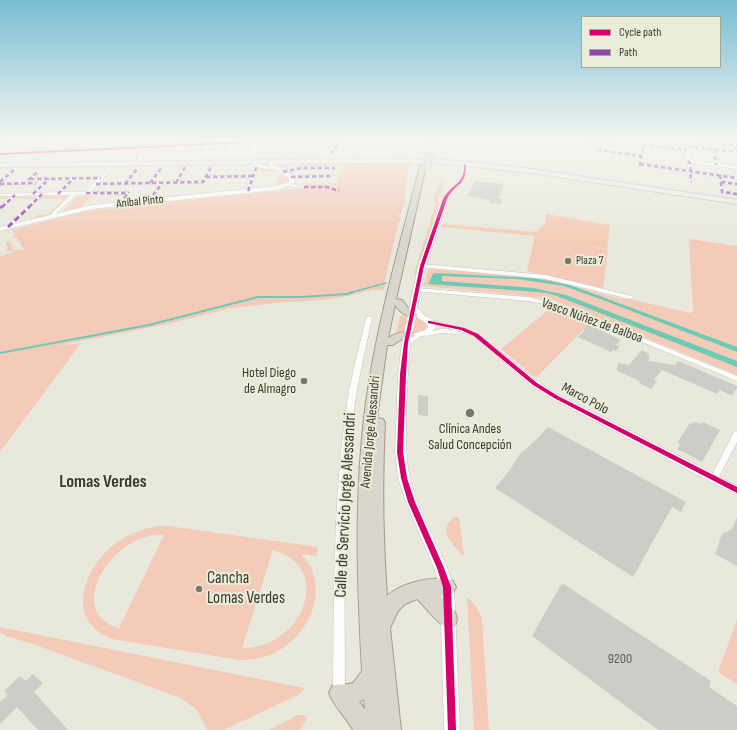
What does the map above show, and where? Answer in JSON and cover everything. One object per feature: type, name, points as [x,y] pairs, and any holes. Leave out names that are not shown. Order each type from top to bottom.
[{"type":"highway","name":"Avenida Jorge Alessandri","points":[[377,730],[367,593],[365,526],[370,414],[379,356],[423,173]]},
{"type":"highway","name":"Avenida Jorge Alessandri","points":[[390,730],[380,630],[375,528],[375,472],[380,400],[405,339],[398,302],[424,173]]},
{"type":"highway","points":[[398,302],[404,310],[416,313]]},
{"type":"highway","points":[[380,630],[384,617],[394,601],[407,592],[447,587]]},
{"type":"highway","points":[[419,590],[433,600],[448,618]]},
{"type":"highway","points":[[339,693],[350,695],[359,692],[365,686],[372,672]]},
{"type":"highway","points":[[339,693],[356,714],[365,730]]},
{"type":"main road","points":[[542,173],[737,202]]},
{"type":"street","points":[[0,183],[11,173]]},
{"type":"street","points":[[25,183],[37,173]]},
{"type":"street","points":[[86,193],[90,192],[106,173]]},
{"type":"street","points":[[126,182],[134,173]]},
{"type":"street","points":[[152,182],[158,173]]},
{"type":"street","points":[[177,182],[182,173]]},
{"type":"street","points":[[204,180],[210,173]]},
{"type":"street","points":[[248,191],[254,173]]},
{"type":"street","points":[[284,173],[291,177],[330,176]]},
{"type":"street","points":[[452,730],[447,587],[406,488],[400,452],[405,339],[416,313],[416,290],[422,266],[447,194],[462,182],[465,173]]},
{"type":"street","points":[[691,173],[691,182]]},
{"type":"street","points":[[706,173],[737,178]]},
{"type":"street","points":[[720,175],[722,192],[737,194]]},
{"type":"street","points":[[126,182],[135,184],[152,182],[162,183],[204,180],[231,176],[253,176]]},
{"type":"street","points":[[228,183],[231,176]]},
{"type":"street","points":[[288,185],[292,182],[291,177]]},
{"type":"street","points":[[30,179],[73,178],[99,181],[177,182]]},
{"type":"street","points":[[58,194],[73,178]]},
{"type":"street","points":[[33,194],[49,179]]},
{"type":"street","points":[[721,182],[737,184]]},
{"type":"street","points":[[0,183],[45,183]]},
{"type":"street","points":[[150,201],[162,183]]},
{"type":"street","points":[[120,204],[135,184]]},
{"type":"street","points":[[288,185],[304,187]]},
{"type":"street","name":"Aníbal Pinto","points":[[0,229],[84,208],[248,191],[288,185]]},
{"type":"street","points":[[0,195],[86,193],[127,194]]},
{"type":"street","points":[[8,227],[42,194]]},
{"type":"street","points":[[53,215],[74,194]]},
{"type":"street","points":[[0,208],[15,195]]},
{"type":"street","points":[[422,266],[546,277],[630,297]]},
{"type":"street","name":"Vasco Núñez de Balboa","points":[[416,290],[528,299],[549,303],[582,315],[737,379]]},
{"type":"street","name":"Marco Polo","points":[[416,313],[430,322],[469,331],[480,337],[535,384],[556,398],[737,490]]},
{"type":"street","name":"Calle de Servicio Jorge Alessandri","points":[[339,693],[340,576],[345,455],[354,389],[369,318]]},
{"type":"street","points":[[426,334],[431,329],[430,322]]},
{"type":"street","name":"Marco Polo","points":[[405,339],[442,331],[472,336],[486,343]]},
{"type":"street","points":[[714,479],[737,434]]},
{"type":"shaded area","points":[[280,173],[287,173],[292,177],[292,181],[281,187],[275,188]]},
{"type":"shaded area","points":[[340,173],[408,173],[406,180],[405,202],[401,214],[398,215],[401,219],[398,224],[384,284],[384,290],[371,290],[349,296],[323,300],[231,308],[168,324],[56,346],[81,343],[0,452],[0,256],[18,251],[5,251],[8,249],[6,242],[10,241],[13,250],[24,250],[17,238],[12,237],[15,235],[12,230],[78,213],[96,210],[304,188],[305,184],[337,183]]},
{"type":"shaded area","points":[[444,173],[441,193],[437,200],[439,202],[416,274],[414,274],[436,203],[433,202]]},
{"type":"shaded area","points":[[69,195],[52,214],[32,220],[37,215],[48,214],[63,199],[0,199],[0,196]]},
{"type":"shaded area","points":[[92,195],[81,208],[62,212],[77,197]]},
{"type":"shaded area","points":[[547,214],[610,225],[607,249],[580,244],[608,250],[603,288],[527,271],[535,236],[441,227],[442,224],[536,232],[544,225]]},
{"type":"shaded area","points":[[689,239],[737,246],[737,375],[553,300],[518,295],[423,286],[428,269],[539,277],[621,299],[630,299],[690,313],[693,311]]},
{"type":"shaded area","points":[[553,306],[591,322],[536,378],[501,349]]},
{"type":"shaded area","points":[[400,316],[418,317],[430,326],[419,332],[396,333]]},
{"type":"shaded area","points":[[455,517],[459,518],[464,556],[451,542],[446,532],[449,522]]},
{"type":"shaded area","name":"Cancha Lomas Verdes","points":[[168,526],[318,547],[316,556],[301,554],[310,567],[315,581],[316,596],[306,624],[297,636],[272,654],[256,659],[243,660],[112,639],[98,631],[88,621],[84,609],[83,596],[86,583],[92,570],[101,558],[116,543],[134,533],[152,527]],"holes":[[[164,535],[119,628],[102,619],[95,605],[95,589],[102,572],[114,557],[129,544],[146,537]],[[273,550],[292,559],[303,573],[307,589],[304,606],[295,622],[281,636],[263,645],[242,648]]]},
{"type":"shaded area","points":[[467,597],[475,605],[482,618],[489,730],[474,730]]},
{"type":"shaded area","points":[[737,620],[737,684],[718,672]]},
{"type":"shaded area","points":[[0,627],[305,689],[298,695],[224,730],[207,730],[197,710],[181,698],[33,644],[6,636],[0,632]]},
{"type":"shaded area","points":[[298,715],[305,716],[307,718],[300,730],[269,730]]},
{"type":"water","points":[[435,273],[533,278],[570,285],[737,347],[737,352],[564,286],[517,279],[442,276],[442,281],[533,288],[566,295],[737,361],[737,367],[557,296],[547,293],[428,284]]},
{"type":"building","points":[[475,181],[504,184],[499,199],[503,199],[501,204],[489,203],[490,200],[467,196]]},
{"type":"building","points":[[588,324],[621,340],[616,345],[620,346],[616,351],[613,350],[611,352],[578,337],[585,330],[583,329]]},
{"type":"building","points":[[642,350],[649,354],[649,361],[675,365],[678,361],[737,386],[737,388],[732,396],[720,390],[717,394],[662,370],[654,380],[657,381],[651,389],[639,383],[640,381],[617,371],[618,363],[629,365]]},
{"type":"building","points":[[418,395],[428,396],[428,416],[418,415]]},
{"type":"building","points":[[694,422],[702,424],[703,422],[720,430],[702,462],[684,452],[677,450],[680,444],[677,443],[690,423],[692,424]]},
{"type":"building","points":[[548,427],[686,502],[681,512],[672,507],[633,577],[495,488],[509,471],[520,454]]},
{"type":"building","points":[[737,518],[737,566],[715,554],[722,534],[732,529]]},
{"type":"building","points":[[562,583],[711,681],[709,687],[737,706],[737,730],[658,730],[532,636]]},
{"type":"building","points":[[33,674],[43,683],[34,692],[68,730],[38,730],[17,707],[0,724],[0,702],[8,695],[4,691],[20,676],[26,681]]},
{"type":"waterway","points":[[349,293],[386,283]]},
{"type":"waterway","points":[[0,353],[149,325],[258,297],[301,297],[347,294],[353,292]]},
{"type":"railway","points":[[566,173],[737,198]]},
{"type":"marked path","points":[[0,182],[10,173]]},
{"type":"marked path","points":[[28,180],[36,173]]},
{"type":"marked path","points":[[125,184],[134,173]]},
{"type":"marked path","points":[[150,183],[157,173]]},
{"type":"marked path","points":[[176,183],[182,173]]},
{"type":"marked path","points":[[96,184],[203,182],[208,173]]},
{"type":"marked path","points":[[248,191],[254,173]]},
{"type":"marked path","points":[[691,173],[691,182]]},
{"type":"marked path","points":[[703,173],[737,178]]},
{"type":"marked path","points":[[720,175],[722,192],[737,194]]},
{"type":"marked path","points":[[206,177],[253,176]]},
{"type":"marked path","points":[[291,177],[330,176]]},
{"type":"marked path","points":[[30,179],[101,178]]},
{"type":"marked path","points":[[33,194],[49,179]]},
{"type":"marked path","points":[[58,194],[73,179]]},
{"type":"marked path","points":[[721,182],[737,184]]},
{"type":"marked path","points":[[0,184],[36,183]]},
{"type":"marked path","points":[[149,201],[162,183]]},
{"type":"marked path","points":[[304,187],[327,187],[339,191]]},
{"type":"marked path","points":[[120,204],[129,192]]},
{"type":"marked path","points":[[86,193],[127,193]]},
{"type":"marked path","points":[[8,227],[42,194]]},
{"type":"marked path","points":[[0,208],[15,195]]},
{"type":"cycle path","points":[[452,730],[447,587],[441,568],[421,526],[407,490],[401,465],[400,452],[403,374],[406,343],[422,266],[445,199],[451,190],[462,181],[465,173]]},
{"type":"cycle path","points":[[430,322],[462,329],[476,335],[535,384],[556,397],[737,490]]},
{"type":"place","name":"Plaza 7","points":[[568,261]]},
{"type":"place","name":"Hotel Diego de Almagro","points":[[304,381]]},
{"type":"place","name":"Clínica Andes Salud Concepción","points":[[470,413]]},
{"type":"place","name":"Cancha Lomas Verdes","points":[[199,589]]},
{"type":"district","name":"Lomas Verdes","points":[[103,482]]}]
